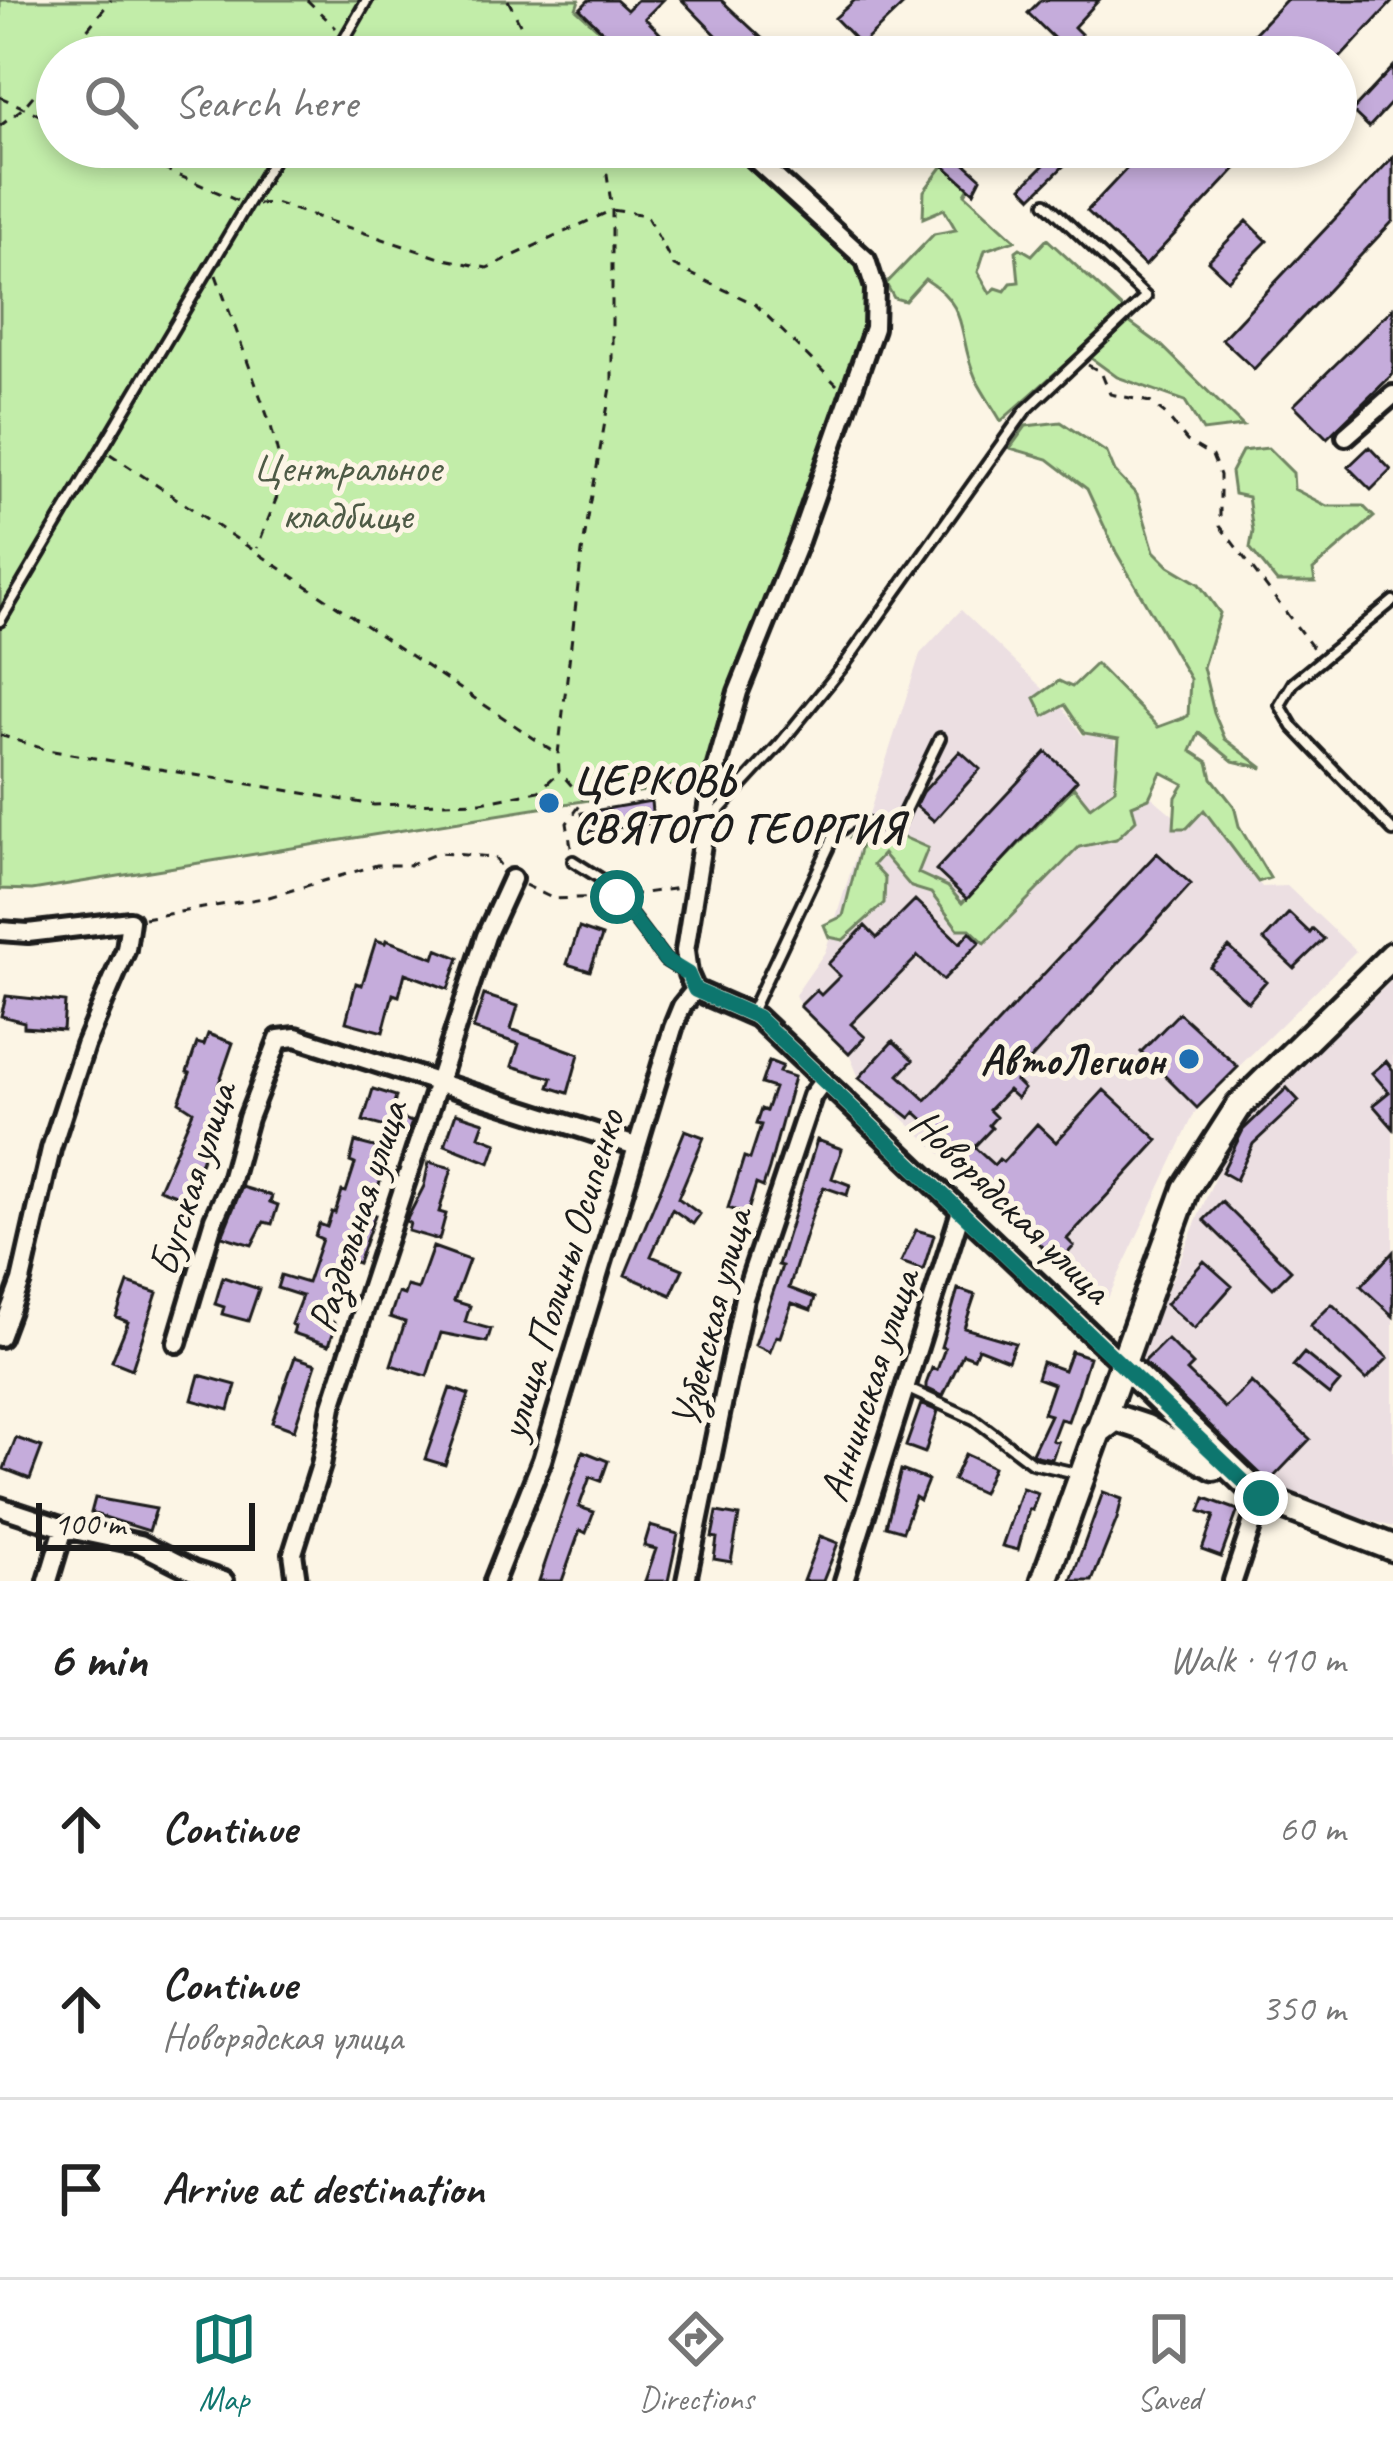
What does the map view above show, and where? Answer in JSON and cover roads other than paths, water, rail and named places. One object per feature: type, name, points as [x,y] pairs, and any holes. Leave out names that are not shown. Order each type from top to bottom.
[{"type":"main road","points":[[1044,1581],[1186,1189],[1239,1106],[1393,955]]},
{"type":"main road","name":"Новорядская улица","points":[[1124,1365],[1261,1498]]},
{"type":"main road","name":"Новорядская улица","points":[[1096,1433],[1116,1418],[1146,1428],[1261,1498],[1393,1548]]},
{"type":"street","points":[[691,982],[685,951],[711,788],[738,692],[800,541],[874,328],[875,288],[866,260],[765,168]]},
{"type":"street","points":[[1346,436],[1393,395]]},
{"type":"street","name":"Раздольная улица","points":[[297,1581],[293,1552],[321,1465],[332,1406],[486,936],[512,879]]},
{"type":"street","points":[[0,931],[130,920],[126,950],[85,1045],[51,1149],[26,1264],[3,1317],[0,1337]]},
{"type":"street","name":"Новорядская улица","points":[[691,982],[751,1014],[1124,1365]]},
{"type":"street","name":"улица Полины Осипенко","points":[[494,1581],[542,1460],[636,1146],[691,982]]},
{"type":"street","name":"Бугская улица","points":[[177,1343],[214,1219],[279,1039],[296,1037],[439,1083]]},
{"type":"street","name":"Узбекская улица","points":[[686,1581],[744,1298],[812,1096],[824,1080]]},
{"type":"street","points":[[439,1083],[636,1146]]},
{"type":"street","name":"Аннинская улица","points":[[844,1581],[961,1211]]},
{"type":"street","points":[[1233,1581],[1261,1498]]},
{"type":"street","points":[[0,1508],[140,1544],[224,1581]]},
{"type":"street","points":[[48,1581],[64,1528]]},
{"type":"lane","points":[[347,36],[367,0]]},
{"type":"lane","points":[[0,621],[268,168]]},
{"type":"lane","points":[[705,826],[844,665],[1025,411],[1146,297],[1046,203]]},
{"type":"lane","points":[[1393,601],[1293,682],[1280,705],[1293,727],[1393,831]]},
{"type":"lane","points":[[751,1014],[835,834],[851,822],[897,827],[940,738]]},
{"type":"lane","points":[[573,861],[606,882],[665,960],[691,982]]},
{"type":"lane","points":[[903,1386],[974,1418],[1032,1462],[1081,1474]]},
{"type":"place","name":"ЦЕРКОВЬ СВЯТОГО ГЕОРГИЯ","points":[[549,803]]},
{"type":"place","name":"АвтоЛегион","points":[[1189,1059]]},
{"type":"park label","name":"Центральное кладбище","points":[[347,490]]}]
